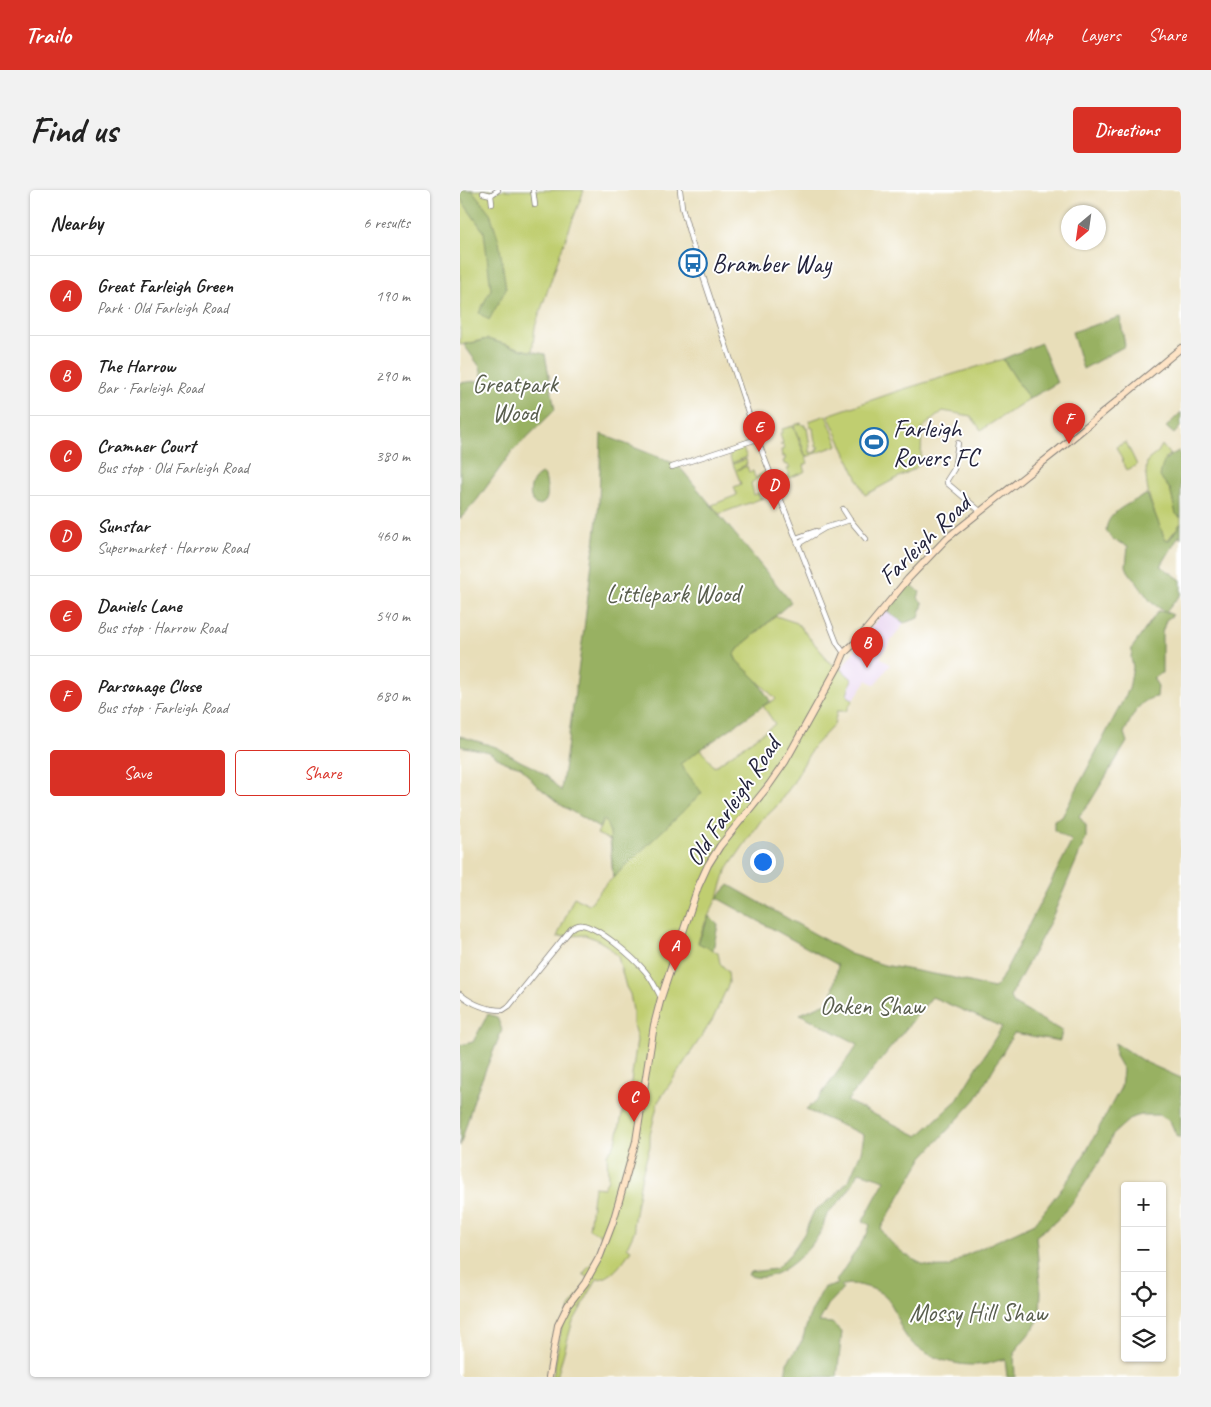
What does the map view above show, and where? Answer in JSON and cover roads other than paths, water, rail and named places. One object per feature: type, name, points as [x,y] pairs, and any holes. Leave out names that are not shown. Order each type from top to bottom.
[{"type":"street","points":[[483,193],[491,195],[498,190]]},
{"type":"street","points":[[533,190],[535,204]]},
{"type":"street","points":[[680,190],[682,207],[693,246],[757,439],[837,643],[844,653]]},
{"type":"street","points":[[491,195],[492,204]]},
{"type":"street","name":"Farleigh Road","points":[[844,653],[856,642],[895,593],[948,538],[1181,348]]},
{"type":"street","points":[[672,467],[757,439]]},
{"type":"street","points":[[958,443],[954,469],[947,483],[980,511]]},
{"type":"street","points":[[843,509],[866,539]]},
{"type":"street","points":[[796,538],[850,520]]},
{"type":"street","points":[[798,544],[824,528]]},
{"type":"street","name":"Old Farleigh Road","points":[[549,1377],[558,1325],[568,1305],[585,1283],[600,1256],[614,1222],[636,1141],[654,1026],[661,998],[698,887],[708,865],[725,840],[785,762],[844,653]]},
{"type":"street","points":[[460,994],[468,1001],[481,1006],[503,1010],[509,1006],[571,929],[582,925],[611,940],[637,962],[654,984],[661,998]]},
{"type":"street","points":[[654,984],[666,980]]},
{"type":"place","name":"Bramber Way","points":[[693,263]]},
{"type":"place","name":"Farleigh Rovers FC","points":[[874,442]]},
{"type":"place","name":"Parsonage Close","points":[[1069,444]]},
{"type":"place","name":"Daniels Lane","points":[[759,452]]},
{"type":"place","name":"Sunstar","points":[[774,510]]},
{"type":"place","name":"The Harrow","points":[[867,668]]},
{"type":"place","name":"Great Farleigh Green","points":[[675,971]]},
{"type":"place","name":"Cramner Court","points":[[634,1122]]},
{"type":"park label","name":"Greatpark Wood","points":[[515,398]]},
{"type":"park label","name":"Littlepark Wood","points":[[673,593]]},
{"type":"park label","name":"Oaken Shaw","points":[[872,1005]]},
{"type":"park label","name":"Mossy Hill Shaw","points":[[978,1312]]}]
